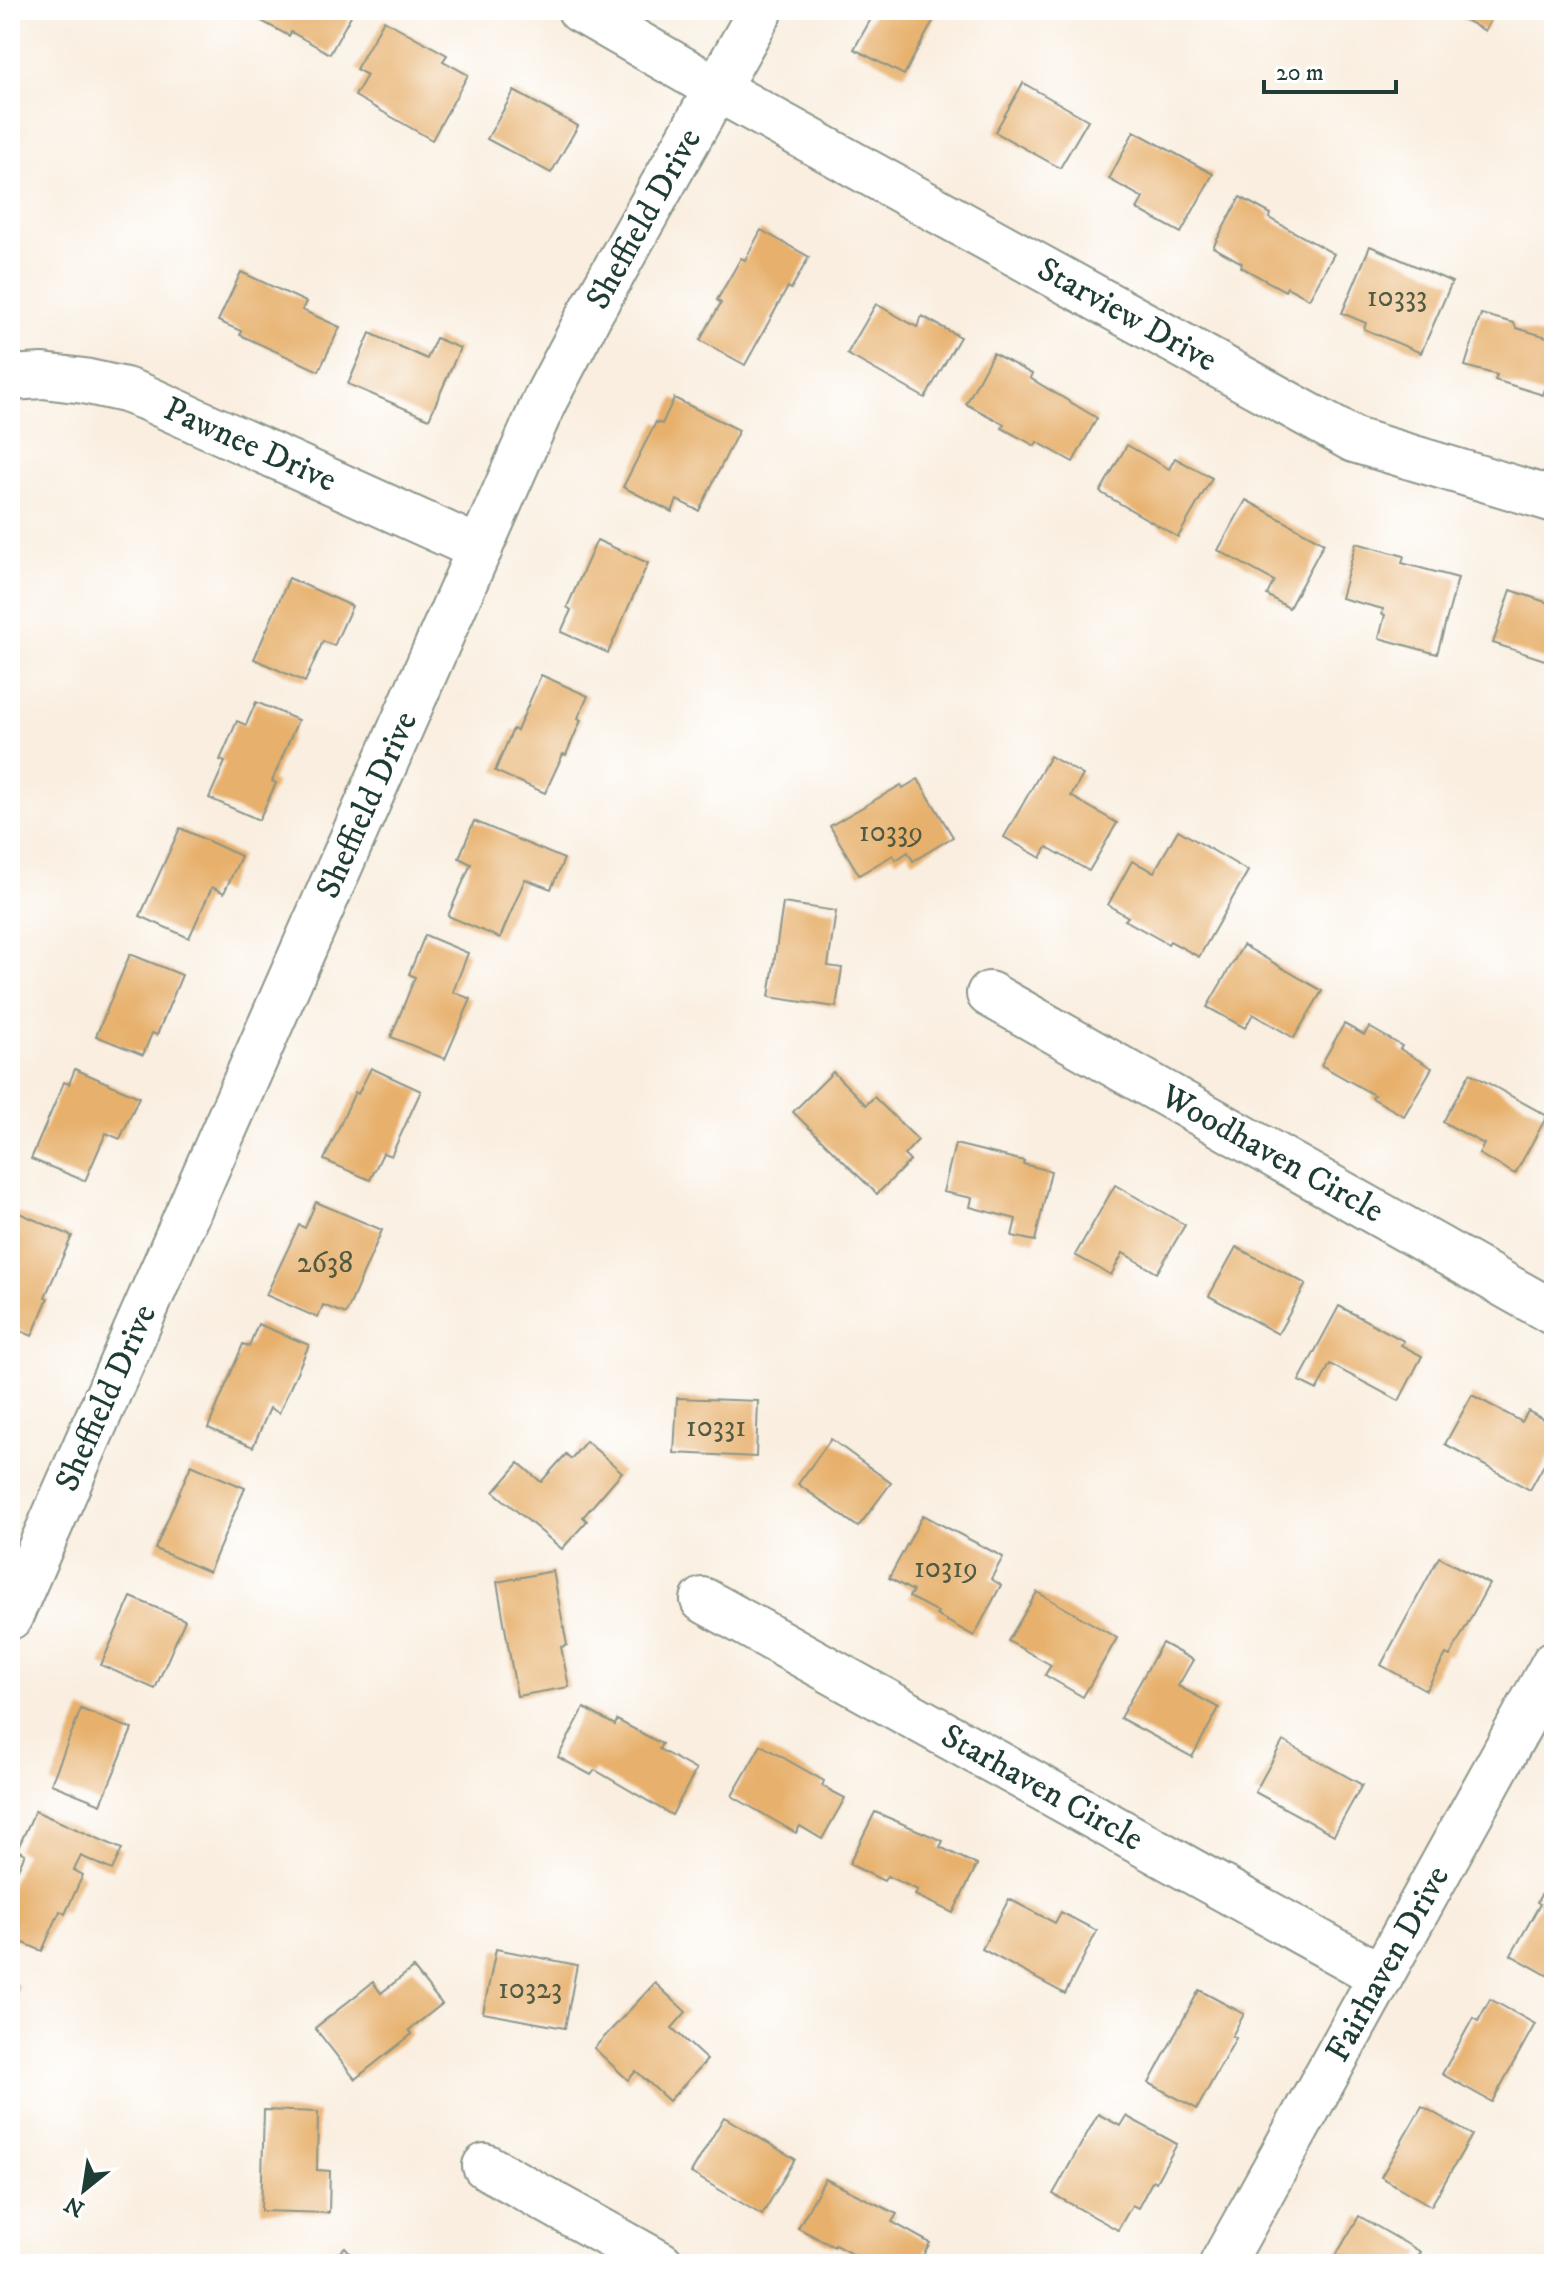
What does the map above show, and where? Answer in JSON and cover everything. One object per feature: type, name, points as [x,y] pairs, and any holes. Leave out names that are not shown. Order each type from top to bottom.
[{"type":"street","name":"Starview Drive","points":[[580,10],[717,89],[1354,440],[1554,500]]},
{"type":"street","name":"Sheffield Drive","points":[[10,1617],[554,381],[761,10]]},
{"type":"street","name":"Pawnee Drive","points":[[10,378],[43,376],[125,390],[480,549]]},
{"type":"street","name":"Woodhaven Circle","points":[[989,994],[1554,1313]]},
{"type":"street","name":"Starhaven Circle","points":[[703,1600],[1381,1976]]},
{"type":"street","name":"Fairhaven Drive","points":[[1222,2264],[1554,1663]]},
{"type":"street","points":[[485,2166],[661,2264]]},
{"type":"building","points":[[249,10],[354,10],[330,54],[291,32],[289,36],[256,18],[257,15]]},
{"type":"building","points":[[876,10],[938,12],[904,75],[854,49]]},
{"type":"building","points":[[1447,10],[1496,10],[1485,31]]},
{"type":"building","points":[[384,20],[447,55],[443,61],[468,75],[432,140],[355,96],[367,75],[356,69]]},
{"type":"building","points":[[1023,83],[1088,120],[1060,168],[995,132]]},
{"type":"building","points":[[514,91],[578,126],[551,173],[487,139]]},
{"type":"building","points":[[1134,131],[1213,174],[1181,233],[1137,209],[1143,198],[1109,179]]},
{"type":"building","points":[[1240,197],[1271,214],[1269,218],[1334,254],[1309,299],[1287,287],[1285,291],[1241,267],[1242,263],[1213,247]]},
{"type":"building","points":[[761,230],[809,257],[791,289],[788,287],[745,365],[700,340],[721,303],[717,300],[741,258],[745,260]]},
{"type":"building","points":[[1370,246],[1452,282],[1421,353],[1364,329],[1366,323],[1342,313]]},
{"type":"building","points":[[241,272],[306,302],[302,310],[340,327],[319,371],[240,335],[241,331],[218,321]]},
{"type":"building","points":[[876,304],[917,327],[922,316],[960,337],[925,398],[847,354]]},
{"type":"building","points":[[1481,314],[1554,339],[1554,392],[1545,389],[1543,395],[1495,380],[1497,375],[1465,366]]},
{"type":"building","points":[[370,333],[427,359],[436,338],[460,348],[429,419],[348,384]]},
{"type":"building","points":[[993,353],[1032,374],[1030,378],[1097,418],[1073,462],[1037,442],[1035,446],[1002,428],[1004,424],[966,404]]},
{"type":"building","points":[[674,398],[739,430],[699,511],[677,500],[672,512],[623,487],[656,422],[662,424]]},
{"type":"building","points":[[1127,445],[1169,469],[1175,458],[1212,478],[1178,537],[1100,492]]},
{"type":"building","points":[[1246,500],[1324,543],[1289,608],[1267,595],[1274,581],[1218,550]]},
{"type":"building","points":[[597,540],[648,563],[608,653],[561,632],[571,610],[567,607]]},
{"type":"building","points":[[1356,543],[1404,556],[1402,563],[1458,578],[1437,654],[1379,638],[1385,615],[1382,614],[1383,609],[1341,598]]},
{"type":"building","points":[[289,578],[352,606],[334,646],[323,641],[305,682],[254,659]]},
{"type":"building","points":[[1511,590],[1554,605],[1554,663],[1493,643]]},
{"type":"building","points":[[541,675],[588,696],[566,755],[563,754],[545,793],[495,771],[513,729],[517,731]]},
{"type":"building","points":[[256,702],[298,720],[259,820],[209,798],[225,762],[220,760],[237,721],[246,725]]},
{"type":"building","points":[[1050,756],[1083,775],[1071,796],[1117,823],[1089,871],[1047,847],[1041,858],[1004,837]]},
{"type":"building","points":[[918,779],[953,837],[913,861],[908,852],[896,860],[893,855],[859,875],[830,826],[901,785],[903,788]]},
{"type":"building","points":[[474,821],[564,859],[551,889],[525,879],[500,938],[448,916],[471,864],[459,858]]},
{"type":"building","points":[[180,828],[241,856],[224,893],[212,887],[189,938],[140,916]]},
{"type":"building","points":[[1178,830],[1248,871],[1199,957],[1125,920],[1128,917],[1108,905],[1132,861],[1154,872]]},
{"type":"building","points":[[783,903],[836,911],[828,966],[842,968],[836,1007],[769,997]]},
{"type":"building","points":[[425,935],[468,953],[453,992],[471,999],[445,1059],[391,1037],[415,977],[409,974]]},
{"type":"building","points":[[1243,945],[1322,991],[1294,1038],[1253,1014],[1245,1028],[1207,1007]]},
{"type":"building","points":[[130,954],[182,975],[157,1035],[152,1033],[143,1055],[96,1036]]},
{"type":"building","points":[[1344,1024],[1364,1035],[1369,1027],[1432,1068],[1404,1116],[1321,1065]]},
{"type":"building","points":[[371,1068],[421,1091],[391,1156],[383,1153],[370,1180],[324,1160],[355,1092],[358,1094]]},
{"type":"building","points":[[75,1069],[139,1097],[120,1139],[106,1133],[85,1181],[31,1159],[64,1082],[69,1084]]},
{"type":"building","points":[[833,1072],[866,1105],[874,1097],[918,1140],[904,1155],[910,1161],[877,1194],[793,1112]]},
{"type":"building","points":[[1470,1073],[1547,1116],[1515,1174],[1479,1154],[1484,1144],[1443,1122]]},
{"type":"building","points":[[955,1144],[1051,1171],[1035,1241],[1012,1236],[1016,1219],[970,1207],[972,1198],[943,1192]]},
{"type":"building","points":[[1115,1185],[1185,1225],[1157,1273],[1123,1253],[1111,1275],[1075,1255]]},
{"type":"building","points":[[316,1202],[382,1230],[346,1314],[323,1305],[318,1318],[266,1295],[299,1225],[305,1228]]},
{"type":"building","points":[[10,1209],[72,1236],[45,1297],[48,1298],[32,1336],[10,1326]]},
{"type":"building","points":[[1236,1247],[1306,1284],[1278,1334],[1209,1296]]},
{"type":"building","points":[[1339,1306],[1404,1341],[1401,1345],[1422,1356],[1399,1401],[1330,1364],[1317,1390],[1299,1381]]},
{"type":"building","points":[[258,1324],[309,1345],[279,1413],[270,1408],[253,1447],[208,1428],[243,1344],[249,1346]]},
{"type":"building","points":[[1472,1395],[1522,1422],[1528,1411],[1554,1425],[1554,1447],[1530,1490],[1445,1444]]},
{"type":"building","points":[[677,1398],[758,1401],[756,1457],[674,1453]]},
{"type":"building","points":[[831,1439],[891,1483],[858,1527],[798,1484]]},
{"type":"building","points":[[586,1441],[622,1472],[583,1517],[587,1521],[562,1549],[494,1492],[519,1463],[541,1482],[566,1454],[571,1459]]},
{"type":"building","points":[[191,1465],[245,1488],[209,1572],[155,1549]]},
{"type":"building","points":[[923,1515],[1003,1557],[991,1579],[1001,1585],[974,1636],[909,1597],[913,1591],[889,1578]]},
{"type":"building","points":[[1439,1557],[1489,1584],[1450,1656],[1446,1654],[1426,1690],[1381,1665]]},
{"type":"building","points":[[553,1571],[567,1645],[561,1647],[569,1687],[517,1696],[497,1582]]},
{"type":"building","points":[[1037,1592],[1117,1638],[1083,1697],[1045,1675],[1051,1665],[1008,1641]]},
{"type":"building","points":[[131,1597],[185,1620],[155,1689],[101,1665]]},
{"type":"building","points":[[1162,1643],[1193,1660],[1178,1686],[1219,1708],[1192,1757],[1120,1718]]},
{"type":"building","points":[[584,1708],[615,1725],[617,1720],[662,1744],[659,1749],[696,1770],[672,1815],[595,1770],[591,1775],[558,1757]]},
{"type":"building","points":[[81,1709],[132,1729],[101,1804],[51,1784]]},
{"type":"building","points":[[1283,1741],[1362,1785],[1334,1835],[1255,1792]]},
{"type":"building","points":[[761,1745],[824,1781],[822,1786],[845,1798],[822,1839],[800,1826],[796,1833],[732,1796]]},
{"type":"building","points":[[35,1811],[122,1849],[112,1870],[81,1856],[74,1870],[83,1875],[65,1914],[60,1911],[42,1951],[10,1937],[10,1886],[25,1854],[17,1850]]},
{"type":"building","points":[[875,1812],[943,1841],[940,1847],[977,1865],[953,1913],[915,1895],[918,1890],[887,1876],[884,1881],[849,1864]]},
{"type":"building","points":[[1554,1871],[1554,1979],[1511,1955],[1540,1904],[1537,1902]]},
{"type":"building","points":[[1009,1899],[1055,1923],[1061,1912],[1097,1931],[1065,1994],[982,1949]]},
{"type":"building","points":[[496,1949],[577,1965],[565,2028],[483,2013]]},
{"type":"building","points":[[413,1968],[442,2004],[409,2030],[412,2034],[355,2079],[315,2028],[373,1982],[381,1993]]},
{"type":"building","points":[[10,1982],[19,1986],[10,2007]]},
{"type":"building","points":[[655,1983],[686,2012],[672,2028],[707,2060],[669,2101],[636,2071],[628,2080],[594,2048]]},
{"type":"building","points":[[1199,1990],[1244,2014],[1232,2036],[1236,2038],[1197,2109],[1149,2083]]},
{"type":"building","points":[[1490,1999],[1535,2024],[1492,2102],[1442,2074],[1473,2018],[1478,2021]]},
{"type":"building","points":[[1422,2106],[1472,2135],[1431,2206],[1381,2177]]},
{"type":"building","points":[[264,2110],[318,2112],[317,2170],[330,2171],[329,2213],[261,2211]]},
{"type":"building","points":[[1098,2114],[1120,2126],[1126,2116],[1177,2144],[1156,2182],[1153,2180],[1138,2208],[1132,2205],[1118,2230],[1053,2194]]},
{"type":"building","points":[[724,2117],[795,2159],[762,2215],[691,2173]]},
{"type":"building","points":[[825,2179],[897,2214],[892,2222],[930,2243],[918,2264],[871,2264],[798,2228]]},
{"type":"building","points":[[1359,2216],[1421,2252],[1413,2264],[1332,2262]]},
{"type":"building","points":[[345,2247],[360,2264],[327,2264]]}]
